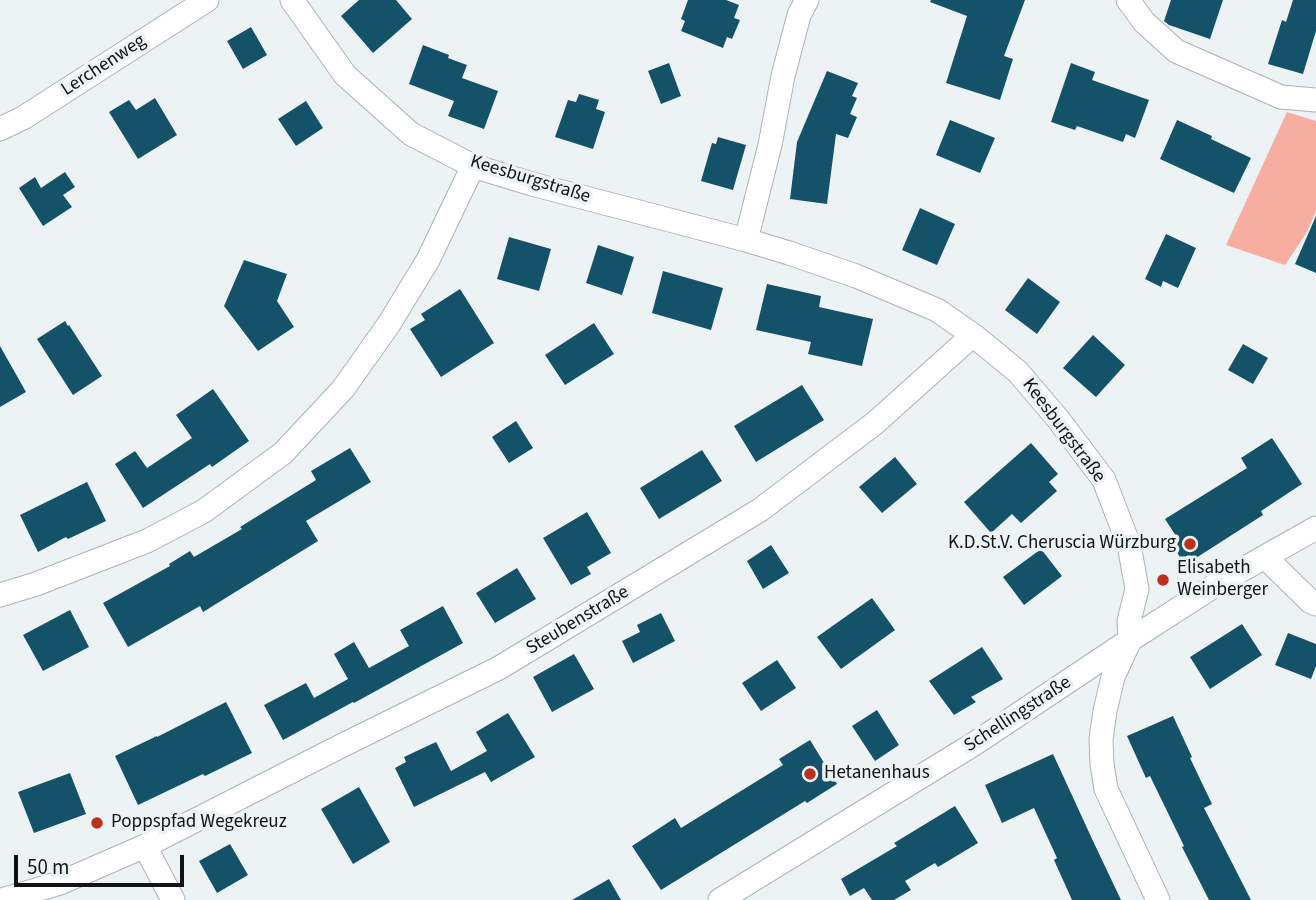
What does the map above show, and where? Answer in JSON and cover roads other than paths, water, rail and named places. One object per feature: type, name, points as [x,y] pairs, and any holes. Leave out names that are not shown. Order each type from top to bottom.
[{"type":"street","name":"Lerchenweg","points":[[0,129],[23,118],[207,0]]},
{"type":"street","name":"Keesburgstraße","points":[[292,0],[345,75],[411,134],[473,166],[746,240],[868,281],[937,310],[1018,372],[1104,480],[1129,545],[1137,589],[1129,621],[1130,640],[1113,677],[1105,711],[1101,739],[1102,764],[1106,789],[1158,900]]},
{"type":"street","points":[[746,240],[770,145],[783,76],[799,15],[807,0]]},
{"type":"street","points":[[1128,0],[1144,22],[1176,51],[1281,97],[1316,100]]},
{"type":"street","points":[[0,595],[147,541],[204,512],[283,453],[343,389],[389,324],[428,260],[473,166]]},
{"type":"street","name":"Steubenstraße","points":[[2,900],[60,883],[145,846],[499,668],[760,510],[875,423],[973,335]]},
{"type":"street","name":"Schellingstraße","points":[[720,900],[974,744],[1217,584],[1316,528]]},
{"type":"street","points":[[1265,558],[1316,604]]},
{"type":"street","points":[[145,846],[173,900]]},
{"type":"place","name":"K.D.St.V. Cheruscia Würzburg","points":[[1190,544]]},
{"type":"place","name":"Elisabeth Weinberger","points":[[1163,580]]},
{"type":"place","name":"Hetanenhaus","points":[[810,774]]},
{"type":"place","name":"Poppspfad Wegekreuz","points":[[97,823]]}]
